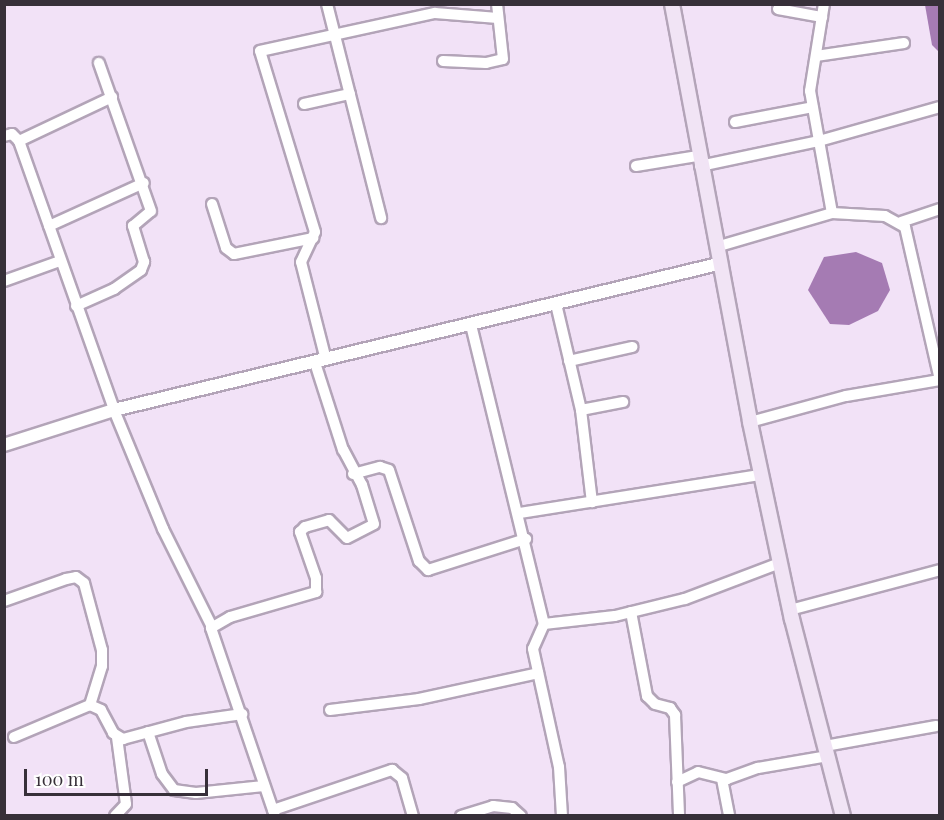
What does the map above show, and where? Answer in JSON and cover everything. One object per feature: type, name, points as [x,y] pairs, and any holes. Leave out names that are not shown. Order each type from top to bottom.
[{"type":"main road","points":[[672,4],[718,264],[750,422],[790,610],[843,816]]},
{"type":"street","points":[[327,4],[381,218]]},
{"type":"street","points":[[442,61],[486,63],[503,59],[496,4]]},
{"type":"street","points":[[824,4],[810,91],[832,213]]},
{"type":"street","points":[[778,9],[822,17]]},
{"type":"street","points":[[211,625],[316,592],[302,529],[329,520],[347,538],[374,524],[365,493],[353,474],[321,362],[300,262],[303,250],[313,238],[315,231],[259,55],[263,49],[435,13],[498,18]]},
{"type":"street","points":[[816,56],[904,43]]},
{"type":"street","points":[[76,306],[114,289],[141,270],[144,262],[132,232],[136,222],[151,211],[144,183],[99,63]]},
{"type":"street","points":[[304,104],[350,94]]},
{"type":"street","points":[[20,141],[112,97]]},
{"type":"street","points":[[735,122],[813,107]]},
{"type":"street","points":[[636,166],[699,161],[819,141],[939,107]]},
{"type":"street","points":[[4,136],[12,134],[20,141],[60,261],[114,410],[164,529],[211,625],[274,813],[392,770],[402,778],[413,816]]},
{"type":"street","points":[[49,226],[144,183]]},
{"type":"street","points":[[212,204],[226,248],[234,254],[313,238]]},
{"type":"street","points":[[716,247],[832,213],[885,216],[901,222],[939,209]]},
{"type":"street","points":[[750,422],[846,396],[939,380],[914,253],[901,222]]},
{"type":"street","points":[[4,281],[60,261]]},
{"type":"street","points":[[4,445],[114,410],[321,362],[718,264]]},
{"type":"street","points":[[556,304],[582,410],[592,502]]},
{"type":"street","points":[[471,325],[520,513],[544,624],[533,649],[560,767],[562,816]]},
{"type":"street","points":[[569,361],[632,347]]},
{"type":"street","points":[[582,410],[623,402]]},
{"type":"street","points":[[353,474],[380,467],[389,470],[419,561],[428,570],[526,540]]},
{"type":"street","points":[[520,513],[761,474]]},
{"type":"street","points":[[544,624],[631,612],[685,599],[780,563]]},
{"type":"street","points":[[790,610],[939,570]]},
{"type":"street","points":[[4,601],[66,579],[76,577],[84,583],[102,650],[102,666],[90,705]]},
{"type":"street","points":[[631,612],[647,696],[655,704],[670,708],[675,715],[679,816]]},
{"type":"street","points":[[330,710],[419,699],[538,673]]},
{"type":"street","points":[[14,737],[90,705],[101,710],[117,737],[126,804],[115,816]]},
{"type":"street","points":[[117,737],[123,739],[242,714]]},
{"type":"street","points":[[677,782],[698,772],[722,779],[826,751],[936,726]]},
{"type":"street","points":[[148,732],[162,774],[174,790],[196,793],[264,786]]},
{"type":"street","points":[[722,779],[729,816]]},
{"type":"street","points":[[461,816],[493,806],[512,808],[521,816]]},
{"type":"shaded area","points":[[925,5],[939,5],[939,52],[932,45]]},
{"type":"shaded area","points":[[856,252],[882,263],[890,290],[878,311],[849,325],[830,324],[808,290],[824,257]]}]
